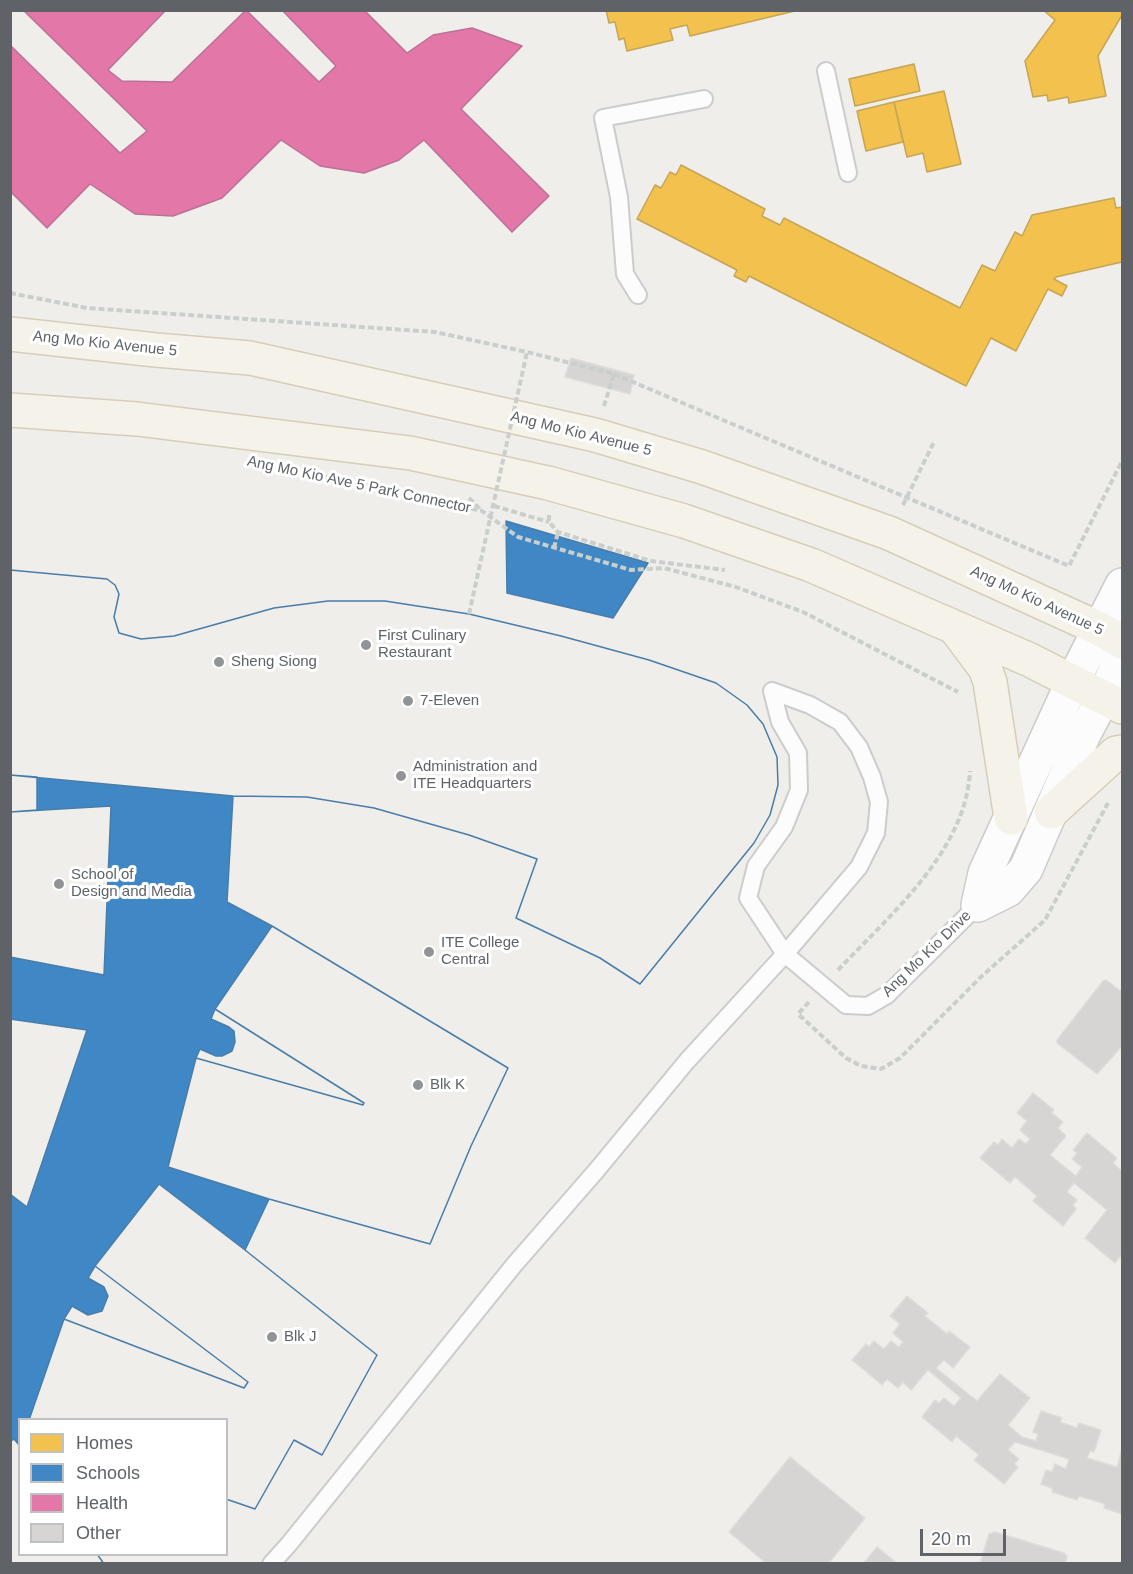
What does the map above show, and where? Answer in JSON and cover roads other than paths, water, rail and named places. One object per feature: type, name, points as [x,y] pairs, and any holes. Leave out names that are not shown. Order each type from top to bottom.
[{"type":"main road","name":"Ang Mo Kio Avenue 5","points":[[10,334],[250,358],[595,435],[702,467],[890,533],[1111,635]]},
{"type":"main road","points":[[10,410],[137,419],[410,453],[548,483],[684,521],[812,565],[954,626],[1113,702]]},
{"type":"main road","points":[[954,626],[985,668],[990,682],[1011,818]]},
{"type":"main road","points":[[1051,812],[1116,753],[1122,752]]},
{"type":"street","points":[[978,905],[985,873],[1073,681],[1111,635],[1122,585]]},
{"type":"street","points":[[978,905],[1008,890],[1026,869],[1084,734],[1113,702],[1122,656]]},
{"type":"lane","points":[[826,70],[848,173]]},
{"type":"lane","points":[[639,295],[625,274],[619,197],[603,118],[704,99]]},
{"type":"lane","points":[[271,1563],[289,1544],[514,1265],[687,1061],[785,954],[859,867],[876,833],[879,802],[872,777],[859,747],[840,722],[810,705],[772,691],[780,722],[798,753],[799,790],[784,827],[756,866],[748,898],[785,954]]},
{"type":"lane","name":"Ang Mo Kio Drive","points":[[785,954],[846,1005],[868,1006],[887,995],[978,905]]},
{"type":"place","name":"First Culinary Restaurant","points":[[366,645]]},
{"type":"place","name":"Sheng Siong","points":[[219,662]]},
{"type":"place","name":"7-Eleven","points":[[408,701]]},
{"type":"place","name":"Administration and ITE Headquarters","points":[[401,776]]},
{"type":"place","name":"School of Design and Media","points":[[59,884]]},
{"type":"place","name":"ITE College Central","points":[[429,952]]},
{"type":"place","name":"Blk K","points":[[418,1085]]},
{"type":"place","name":"Blk J","points":[[272,1337]]}]
